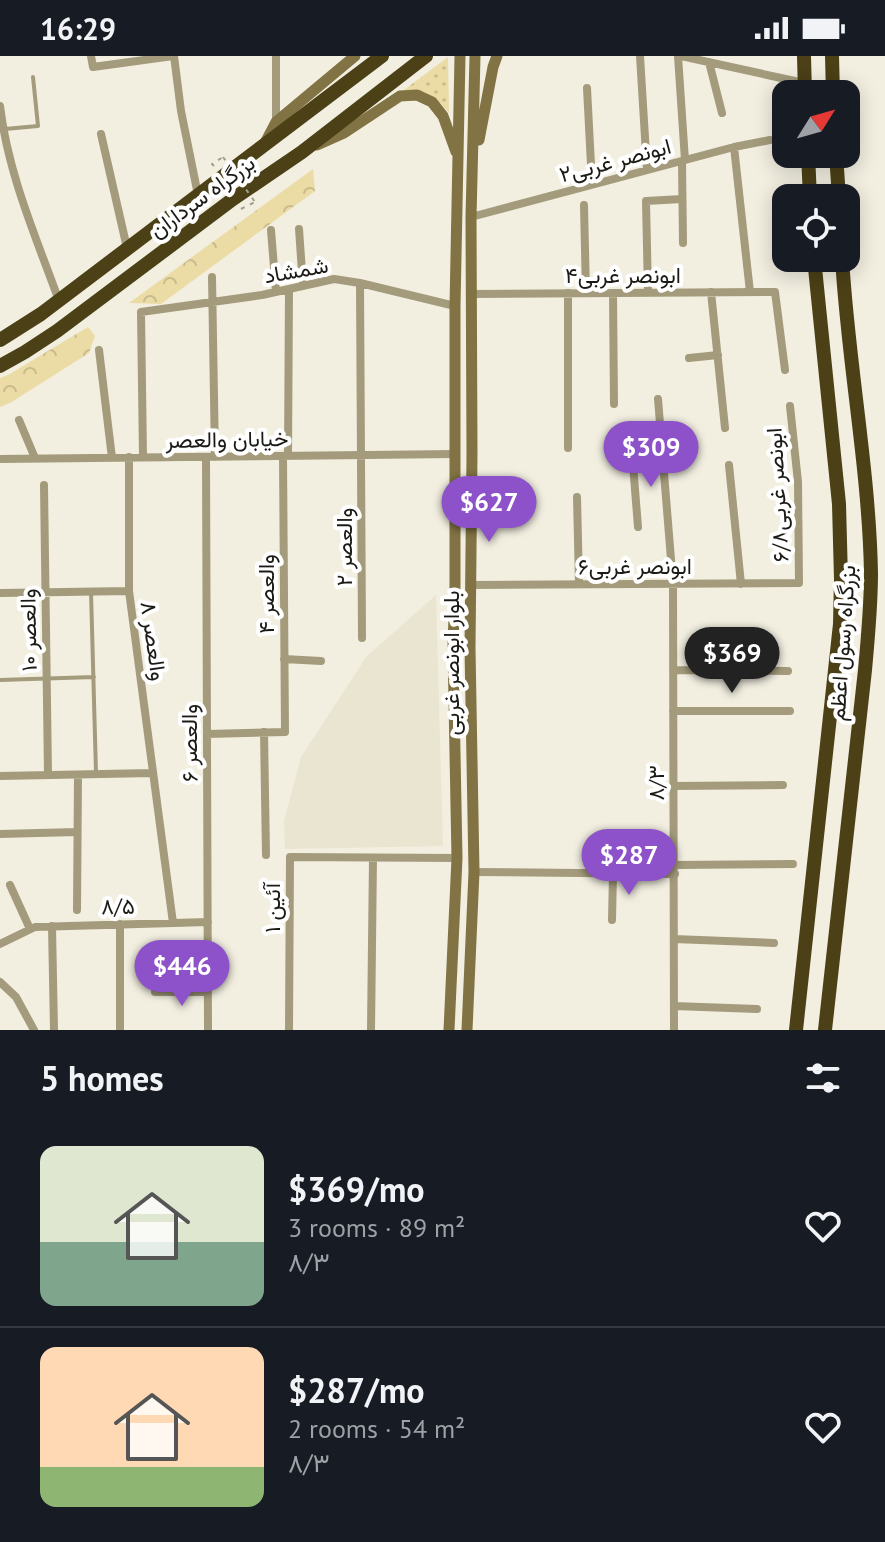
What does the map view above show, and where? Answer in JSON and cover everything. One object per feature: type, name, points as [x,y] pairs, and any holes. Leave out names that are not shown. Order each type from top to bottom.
[{"type":"highway","name":"بزرگراه سرداران","points":[[0,340],[59,301],[382,56]]},
{"type":"highway","name":"بزرگراه سرداران","points":[[0,366],[57,331],[233,199],[302,152],[426,56]]},
{"type":"highway","points":[[804,56],[804,80]]},
{"type":"highway","points":[[832,56],[833,80]]},
{"type":"highway","name":"بزرگراه رسول اعظم","points":[[796,1027],[840,624],[839,504],[815,272]]},
{"type":"highway","name":"بزرگراه رسول اعظم","points":[[826,1029],[874,581],[843,272]]},
{"type":"highway","points":[[796,1027],[826,1029]]},
{"type":"main road","points":[[265,144],[276,122],[355,56]]},
{"type":"main road","name":"بلوار ابونصر غربی","points":[[449,1030],[457,858],[453,661],[460,56]]},
{"type":"main road","name":"بلوار ابونصر غربی","points":[[467,1030],[474,872],[470,674],[471,217],[475,56]]},
{"type":"main road","points":[[473,160],[497,56]]},
{"type":"main road","points":[[302,152],[344,133],[400,96],[417,95],[432,102],[443,116],[459,159]]},
{"type":"main road","points":[[455,789],[473,789]]},
{"type":"street","points":[[91,56],[93,67],[173,56],[198,195]]},
{"type":"street","points":[[276,56],[276,122]]},
{"type":"street","points":[[338,56],[338,70]]},
{"type":"street","points":[[640,56],[647,170]]},
{"type":"street","points":[[683,243],[680,56],[772,80]]},
{"type":"street","points":[[709,62],[722,113]]},
{"type":"street","points":[[587,88],[592,184]]},
{"type":"street","points":[[0,106],[14,175],[59,301]]},
{"type":"street","points":[[101,134],[127,248]]},
{"type":"street","name":"۲ابونصر غربی","points":[[471,217],[770,140]]},
{"type":"street","points":[[734,147],[750,292]]},
{"type":"street","points":[[648,293],[646,201],[682,199]]},
{"type":"street","points":[[584,205],[586,293]]},
{"type":"street","points":[[299,229],[303,286]]},
{"type":"street","points":[[271,230],[276,292]]},
{"type":"street","name":"والعصر ۶","points":[[208,1030],[207,734],[212,277]]},
{"type":"street","name":"شمشاد","points":[[143,457],[141,312],[276,292],[334,279],[455,306]]},
{"type":"street","name":"والعصر ۲","points":[[360,283],[362,638]]},
{"type":"street","name":"والعصر ۴","points":[[264,732],[285,732],[285,456],[289,289]]},
{"type":"street","points":[[711,292],[725,428]]},
{"type":"street","name":"۴ابونصر غربی","points":[[471,294],[775,292],[785,370]]},
{"type":"street","points":[[568,293],[568,448]]},
{"type":"street","points":[[613,293],[614,404]]},
{"type":"street","points":[[99,350],[112,458]]},
{"type":"street","points":[[689,358],[718,355]]},
{"type":"street","name":"۸/۳","points":[[658,399],[673,584],[674,1030]]},
{"type":"street","name":"۶/۸ابونصر غربی","points":[[790,406],[798,482],[799,583]]},
{"type":"street","points":[[19,420],[35,458]]},
{"type":"street","points":[[638,527],[632,452],[662,449]]},
{"type":"street","name":"خیابان والعصر","points":[[0,459],[455,454]]},
{"type":"street","name":"والعصر ۸","points":[[129,457],[129,591],[173,923]]},
{"type":"street","points":[[729,465],[741,584]]},
{"type":"street","name":"والعصر ۱۰","points":[[44,485],[48,775]]},
{"type":"street","points":[[577,497],[579,584]]},
{"type":"street","name":"۶ابونصر غربی","points":[[471,585],[799,583]]},
{"type":"street","points":[[0,593],[129,591]]},
{"type":"street","points":[[284,659],[321,661]]},
{"type":"street","points":[[673,670],[788,671]]},
{"type":"street","points":[[673,711],[790,711]]},
{"type":"street","points":[[207,734],[264,732],[266,855]]},
{"type":"street","points":[[0,776],[153,773]]},
{"type":"street","points":[[77,910],[78,775]]},
{"type":"street","points":[[674,786],[783,785]]},
{"type":"street","points":[[0,834],[77,832]]},
{"type":"street","name":"آئین ۱","points":[[289,1030],[290,857],[457,858]]},
{"type":"street","points":[[371,1030],[373,858]]},
{"type":"street","points":[[474,872],[613,874],[793,864]]},
{"type":"street","points":[[612,920],[613,874]]},
{"type":"street","points":[[10,885],[30,929]]},
{"type":"street","name":"۸/۵","points":[[0,944],[35,927],[208,922]]},
{"type":"street","points":[[120,924],[120,1030]]},
{"type":"street","points":[[52,926],[54,1030]]},
{"type":"street","points":[[674,939],[774,943]]},
{"type":"street","points":[[0,982],[16,997],[34,1030]]},
{"type":"street","points":[[155,992],[208,992]]},
{"type":"street","points":[[674,1006],[757,1009]]},
{"type":"lane","points":[[3,130],[38,126],[33,77]]},
{"type":"lane","points":[[91,592],[96,774]]},
{"type":"lane","points":[[0,680],[94,677]]},
{"type":"path","points":[[212,164],[223,157],[255,202],[242,210]]},
{"type":"shaded area","points":[[436,595],[443,846],[285,849],[284,821],[301,757],[367,656]]},
{"type":"green space","points":[[448,57],[449,113],[430,96],[404,90]]},
{"type":"green space","points":[[313,169],[315,191],[161,304],[129,303]]},
{"type":"green space","points":[[88,327],[95,336],[89,353],[0,407],[0,378]]}]
